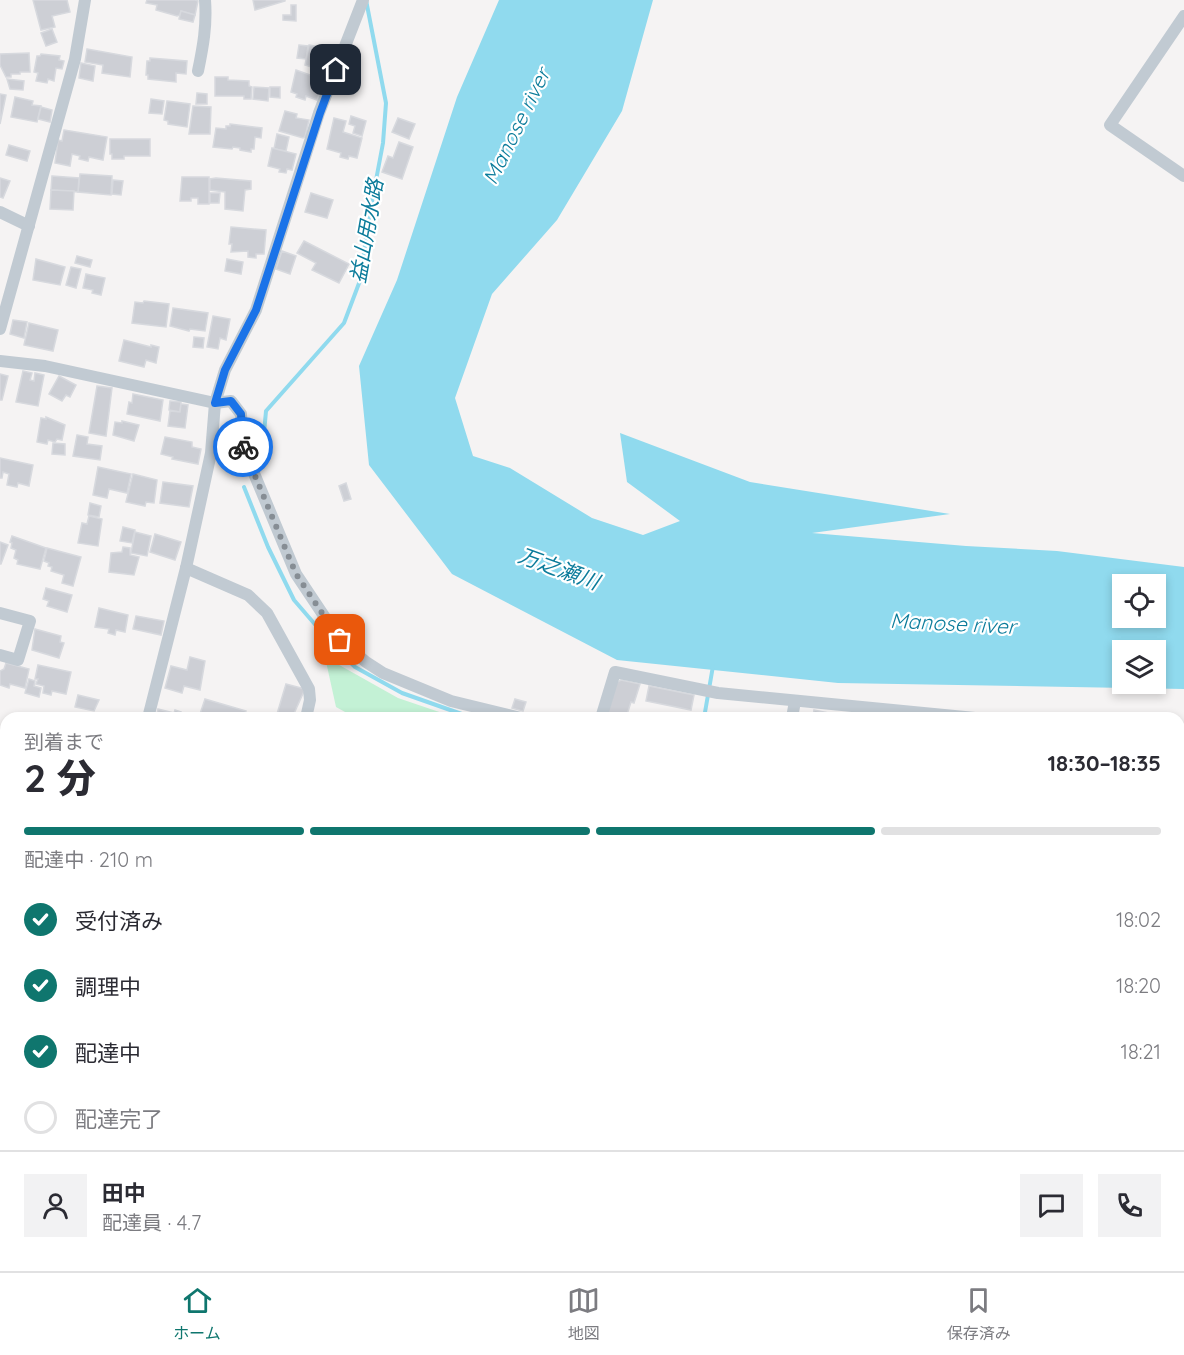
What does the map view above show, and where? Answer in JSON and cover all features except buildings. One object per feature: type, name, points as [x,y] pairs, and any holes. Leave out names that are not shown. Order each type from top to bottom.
[{"type":"street","points":[[0,329],[75,59],[85,0]]},
{"type":"street","points":[[198,71],[205,39],[207,16],[205,0]]},
{"type":"street","points":[[150,712],[186,568],[211,453],[215,403],[225,370],[256,310],[320,113],[362,2]]},
{"type":"street","points":[[1184,16],[1110,125],[1184,176]]},
{"type":"street","points":[[0,212],[29,226]]},
{"type":"street","points":[[0,361],[45,366],[215,403],[231,401],[241,414],[243,447],[296,574],[340,640],[383,674],[451,701],[496,712]]},
{"type":"street","points":[[186,568],[248,595],[267,613],[309,689],[307,712]]},
{"type":"street","points":[[0,613],[30,621],[18,660],[0,655]]},
{"type":"street","points":[[603,712],[615,672],[718,693],[911,712]]},
{"type":"street","points":[[793,712],[795,701]]},
{"type":"green space","points":[[325,657],[398,698],[439,712],[345,712],[336,707]]},
{"type":"water","points":[[499,0],[653,0],[622,111],[557,220],[492,294],[455,398],[473,456],[510,468],[592,518],[643,535],[680,521],[627,482],[620,433],[750,482],[950,514],[812,533],[1057,551],[1184,567],[1184,689],[1166,689],[1166,640],[1112,640],[1112,688],[838,683],[617,660],[452,574],[369,465],[359,366],[397,280],[457,97]]},
{"type":"waterway","name":"益山用水路","points":[[264,433],[266,411],[344,323],[361,278],[367,228],[383,143],[386,103],[366,0]]},
{"type":"waterway","name":"益山用水路","points":[[244,487],[268,547],[294,600],[331,643],[355,667],[402,693],[456,712]]},
{"type":"waterway","points":[[705,712],[713,666]]},
{"type":"way so far","points":[[243,447],[296,574],[340,640]]},
{"type":"route","points":[[243,447],[241,414],[231,401],[215,403],[225,370],[256,310],[336,70]]},
{"type":"water label","name":"Manose river","points":[[516,126]]},
{"type":"water label","name":"万之瀬川","points":[[559,568]]},
{"type":"water label","name":"Manose river","points":[[953,623]]}]
